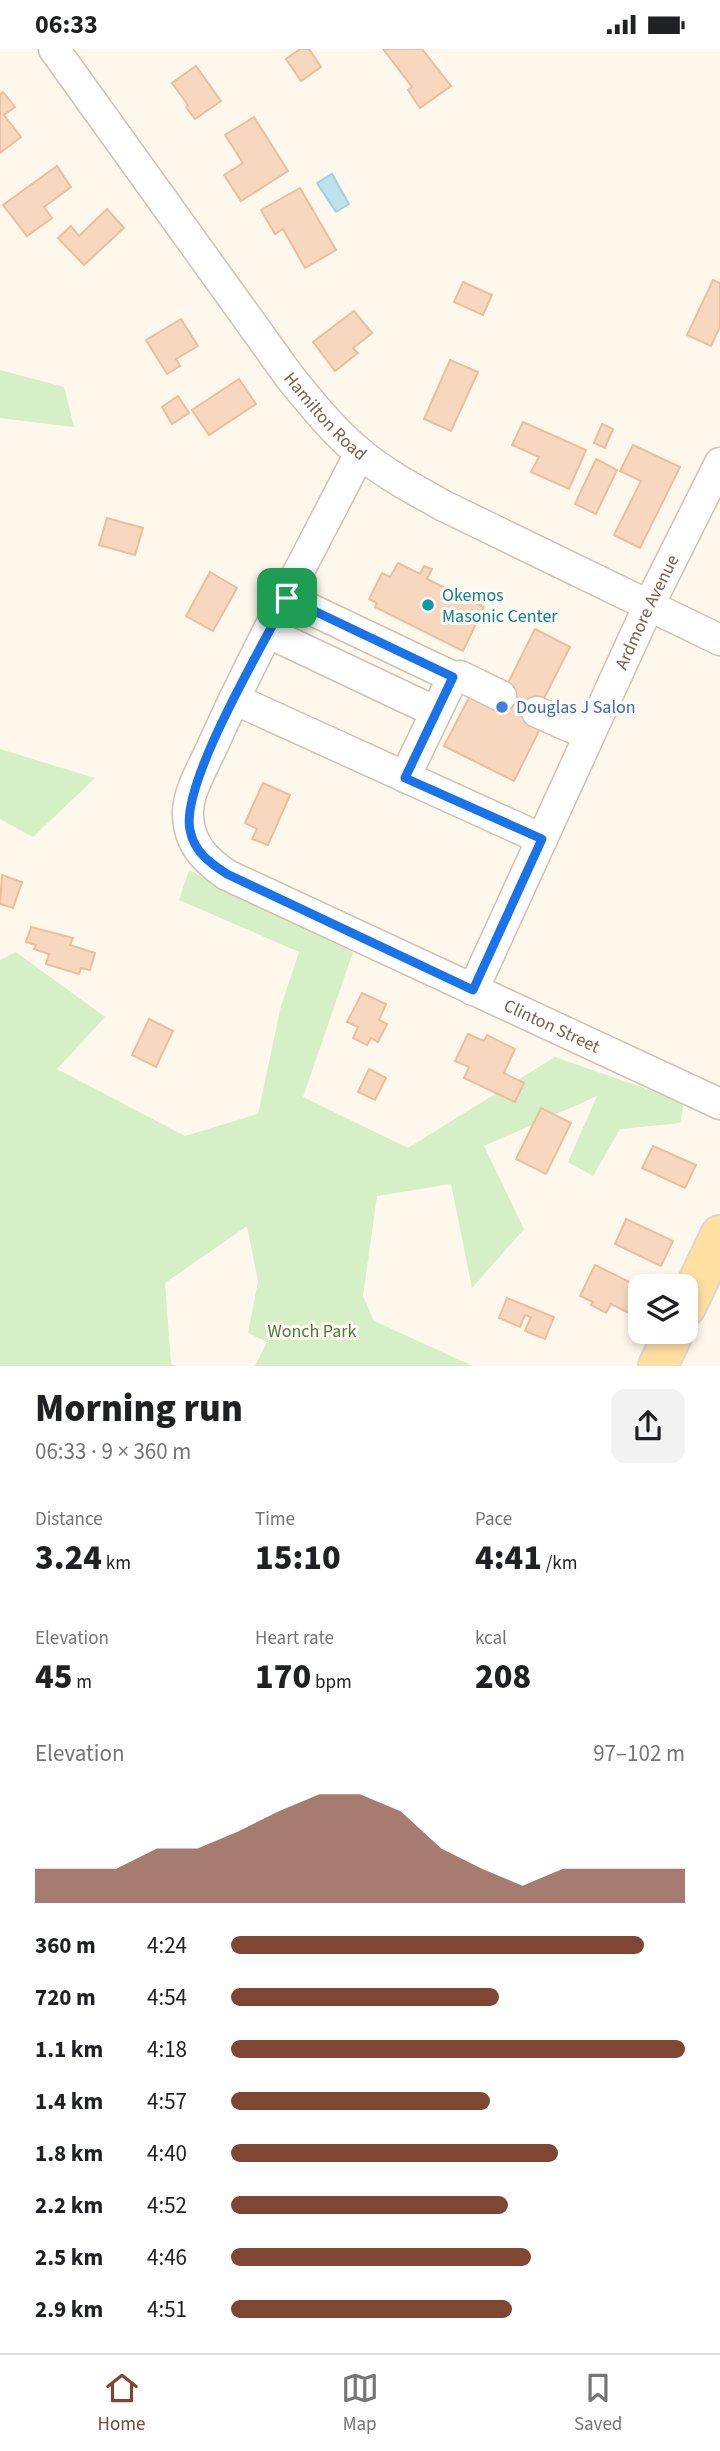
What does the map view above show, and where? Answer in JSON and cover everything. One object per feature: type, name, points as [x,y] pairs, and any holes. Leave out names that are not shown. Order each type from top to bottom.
[{"type":"main road","points":[[698,1282],[720,1235]]},
{"type":"main road","points":[[658,1366],[668,1344]]},
{"type":"street","name":"Hamilton Road","points":[[54,49],[289,376],[326,421],[360,453],[401,483],[443,506],[720,640]]},
{"type":"street","points":[[360,453],[234,698],[542,839]]},
{"type":"street","name":"Ardmore Avenue","points":[[473,990],[648,607],[720,463]]},
{"type":"street","points":[[287,598],[453,677],[460,676],[502,696]]},
{"type":"street","points":[[269,633],[436,712]]},
{"type":"street","points":[[405,778],[453,677]]},
{"type":"street","name":"Clinton Street","points":[[234,698],[193,791],[188,812],[190,832],[197,848],[208,862],[227,874],[720,1104]]},
{"type":"street","points":[[537,712],[589,735]]},
{"type":"green space","points":[[0,370],[64,387],[74,427],[0,418]]},
{"type":"green space","points":[[0,749],[95,778],[33,837],[0,819]]},
{"type":"green space","name":"Wonch Park","points":[[189,870],[353,952],[303,1097],[408,1148],[555,1057],[684,1102],[680,1123],[620,1129],[593,1176],[568,1162],[597,1096],[484,1146],[524,1229],[472,1288],[451,1184],[377,1196],[363,1296],[374,1321],[473,1366],[255,1366],[267,1342],[248,1333],[258,1281],[247,1226],[165,1283],[171,1364],[176,1366],[0,1366],[0,960],[16,952],[105,1017],[57,1069],[185,1136],[258,1114],[281,1006],[299,952],[179,900]]},
{"type":"water","points":[[332,174],[349,204],[336,212],[317,183]]},
{"type":"building","points":[[300,49],[309,49],[321,67],[301,81],[286,59]]},
{"type":"building","points":[[383,49],[422,49],[451,86],[420,108],[408,90],[412,87]]},
{"type":"building","points":[[196,66],[221,101],[195,119],[172,83]]},
{"type":"building","points":[[3,92],[15,107],[4,115],[21,137],[0,153],[0,95]]},
{"type":"building","points":[[254,117],[288,171],[241,201],[224,175],[243,163],[225,135]]},
{"type":"building","points":[[57,166],[71,187],[44,207],[52,218],[27,236],[3,205]]},
{"type":"building","points":[[300,188],[336,250],[305,268],[283,229],[275,234],[261,210]]},
{"type":"building","points":[[107,209],[124,228],[84,265],[58,238],[71,226],[79,236]]},
{"type":"building","points":[[713,280],[720,283],[720,327],[711,346],[687,335]]},
{"type":"building","points":[[463,282],[492,295],[483,315],[454,302]]},
{"type":"building","points":[[354,311],[372,333],[353,348],[358,353],[335,371],[313,342]]},
{"type":"building","points":[[181,319],[198,346],[176,359],[180,366],[167,374],[146,340]]},
{"type":"building","points":[[450,360],[478,372],[451,431],[424,419]]},
{"type":"building","points":[[239,379],[256,404],[209,435],[192,410]]},
{"type":"building","points":[[178,396],[189,413],[172,424],[162,407]]},
{"type":"building","points":[[523,422],[586,450],[569,489],[531,472],[539,457],[512,445]]},
{"type":"building","points":[[602,424],[613,429],[605,448],[594,443]]},
{"type":"building","points":[[633,445],[680,467],[640,548],[614,535],[641,481],[620,471]]},
{"type":"building","points":[[596,459],[617,470],[596,514],[575,504]]},
{"type":"building","points":[[107,518],[143,528],[135,555],[99,545]]},
{"type":"building","name":"Okemos Masonic Center","points":[[398,563],[420,574],[424,566],[432,569],[427,579],[484,607],[463,651],[375,607],[377,603],[369,599],[382,573],[390,577]]},
{"type":"building","points":[[210,572],[237,588],[213,631],[186,616]]},
{"type":"building","name":"Douglas J Salon","points":[[535,629],[570,647],[533,720],[542,725],[514,781],[444,746],[473,690],[498,703]]},
{"type":"building","points":[[263,783],[290,795],[268,845],[252,839],[257,829],[245,823]]},
{"type":"building","points":[[2,875],[22,882],[13,908],[0,904]]},
{"type":"building","points":[[31,927],[73,938],[70,945],[95,953],[90,970],[81,968],[79,974],[46,964],[49,954],[34,949],[36,945],[26,942]]},
{"type":"building","points":[[362,993],[386,1004],[379,1020],[387,1024],[378,1042],[371,1038],[367,1045],[353,1038],[358,1027],[347,1022]]},
{"type":"building","points":[[149,1019],[173,1031],[156,1067],[132,1055]]},
{"type":"building","points":[[468,1034],[484,1041],[487,1035],[515,1049],[504,1073],[524,1083],[515,1102],[464,1078],[469,1067],[455,1061]]},
{"type":"building","points":[[369,1069],[386,1078],[375,1100],[358,1092]]},
{"type":"building","points":[[541,1108],[571,1123],[546,1174],[516,1159]]},
{"type":"building","points":[[653,1146],[696,1165],[685,1188],[642,1168]]},
{"type":"building","points":[[626,1219],[673,1241],[661,1266],[615,1244]]},
{"type":"building","points":[[595,1265],[628,1281],[628,1312],[611,1304],[606,1313],[580,1296]]},
{"type":"building","points":[[507,1298],[554,1317],[545,1339],[525,1331],[531,1317],[525,1315],[520,1327],[499,1318]]},
{"type":"place","name":"Okemos Masonic Center","points":[[428,605]]},
{"type":"place","name":"Douglas J Salon","points":[[502,707]]},
{"type":"route","points":[[287,598],[453,677],[405,778],[542,839],[473,990],[227,874],[208,862],[197,848],[190,832],[188,812],[193,791],[234,698],[287,598]]}]
